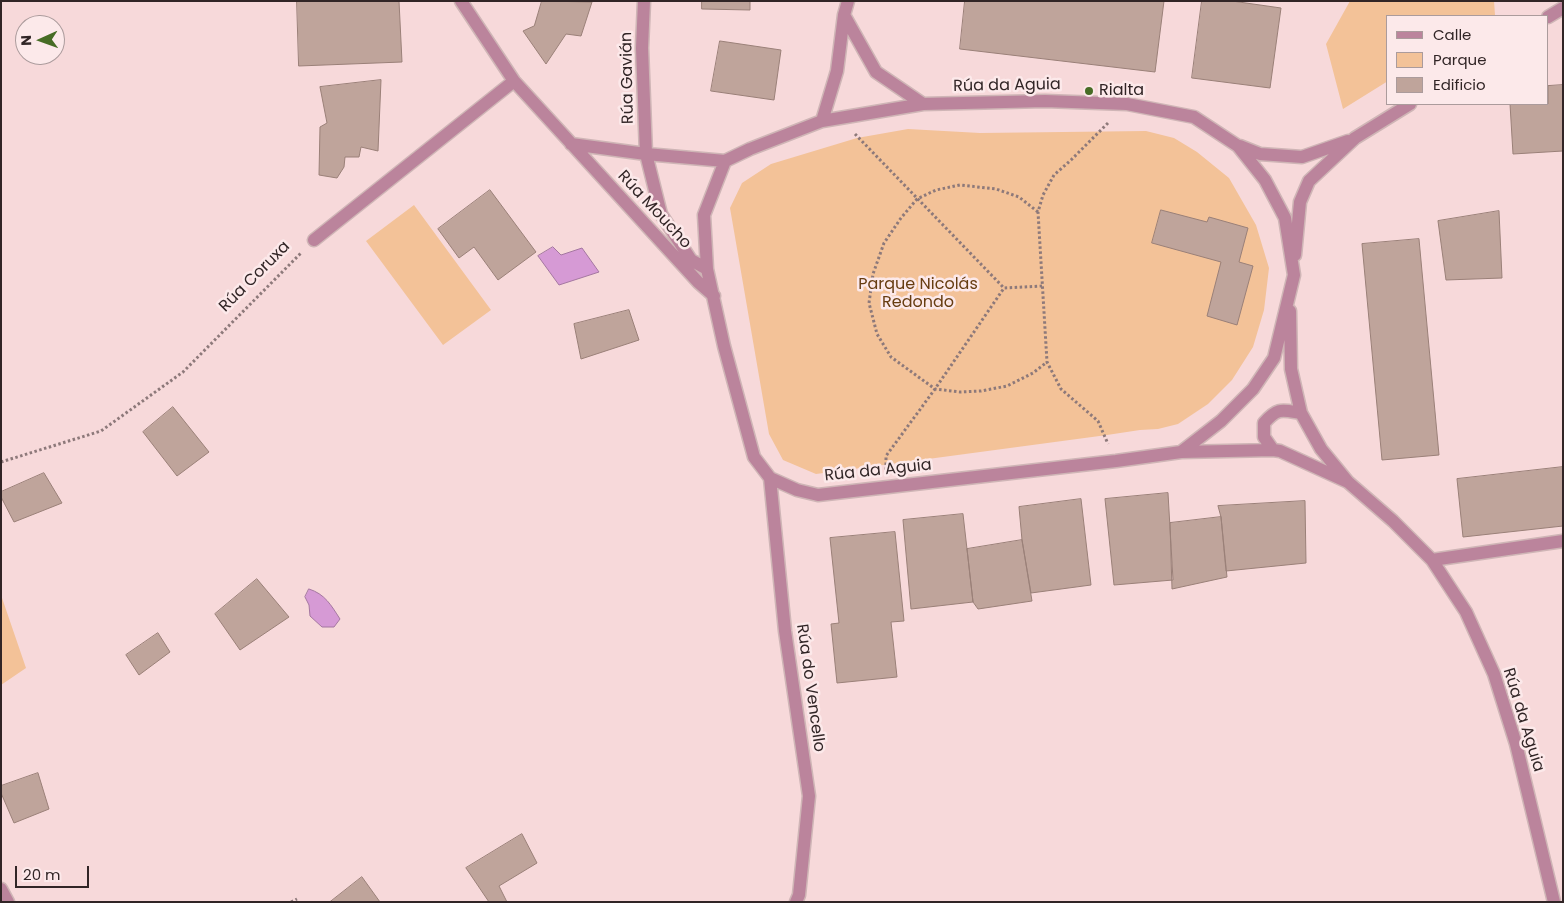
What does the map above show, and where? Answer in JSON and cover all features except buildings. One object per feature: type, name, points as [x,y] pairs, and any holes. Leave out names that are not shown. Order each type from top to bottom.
[{"type":"street","name":"Rúa Moucho","points":[[461,1],[514,81],[698,282],[714,296]]},
{"type":"street","name":"Rúa Gavián","points":[[644,1],[642,48],[646,154]]},
{"type":"street","points":[[822,121],[837,71],[844,15],[848,1]]},
{"type":"street","points":[[1549,16],[1563,8]]},
{"type":"street","points":[[844,15],[876,72],[923,104]]},
{"type":"street","name":"Rúa Coruxa","points":[[314,240],[514,81]]},
{"type":"street","name":"Rúa da Aguia","points":[[1181,452],[1221,421],[1253,388],[1274,358],[1294,275],[1286,218],[1265,180],[1238,146],[1194,117],[1127,104],[1044,101],[923,104],[822,121],[750,149],[725,161],[704,216],[708,270],[724,346],[754,457],[770,478],[797,490],[818,495],[1181,452],[1273,450],[1280,451],[1348,482]]},
{"type":"street","points":[[1294,275],[1300,202],[1309,181],[1355,138],[1408,105]]},
{"type":"street","points":[[1238,146],[1260,154],[1302,157],[1355,138]]},
{"type":"street","name":"Rúa Moucho","points":[[571,144],[646,154],[725,161]]},
{"type":"street","points":[[646,154],[661,214],[691,260],[708,270]]},
{"type":"street","name":"Rúa da Aguia","points":[[1290,294],[1291,369],[1301,414],[1321,449],[1348,482],[1393,520],[1432,560],[1466,612],[1494,674],[1516,744],[1554,902]]},
{"type":"street","points":[[1273,450],[1264,437],[1264,423],[1273,412],[1282,410],[1301,414]]},
{"type":"street","name":"Rúa do Vencello","points":[[770,478],[785,631],[809,796],[796,902]]},
{"type":"street","points":[[1432,560],[1563,540]]},
{"type":"street","points":[[1,889],[8,902]]},
{"type":"path","points":[[1116,461],[1098,421],[1061,389],[1047,362],[1038,212],[1043,195],[1054,175],[1127,104]]},
{"type":"path","points":[[842,118],[857,138],[1004,288],[1042,286]]},
{"type":"path","points":[[1038,212],[1019,197],[996,189],[960,185],[936,190],[917,199],[884,243],[873,274],[869,303],[877,334],[891,357],[935,390],[981,391],[1007,386],[1033,373],[1047,362]]},
{"type":"path","name":"Rúa Coruxa","points":[[1,462],[101,431],[182,372],[314,240]]},
{"type":"path","points":[[886,487],[886,456],[935,390],[1004,288]]},
{"type":"path","points":[[290,902],[297,899]]},
{"type":"green space","points":[[1350,1],[1494,1],[1495,15],[1386,15],[1386,82],[1343,109],[1326,44]]},
{"type":"green space","name":"Parque Nicolás Redondo","points":[[908,129],[980,133],[1146,131],[1174,138],[1197,152],[1229,178],[1256,225],[1269,268],[1264,310],[1253,347],[1232,380],[1208,404],[1178,424],[1158,429],[816,474],[783,460],[769,434],[730,208],[742,183],[771,164],[857,138]]},
{"type":"green space","points":[[414,205],[491,310],[443,345],[366,241]]},
{"type":"green space","points":[[1,595],[26,668],[1,685]]},
{"type":"shaded area","points":[[553,247],[561,255],[582,248],[599,272],[559,285],[538,256]]},
{"type":"shaded area","points":[[309,589],[323,597],[334,609],[340,619],[334,627],[322,627],[310,616],[309,605],[305,597]]},
{"type":"place","name":"Rialta","points":[[1089,91]]}]
